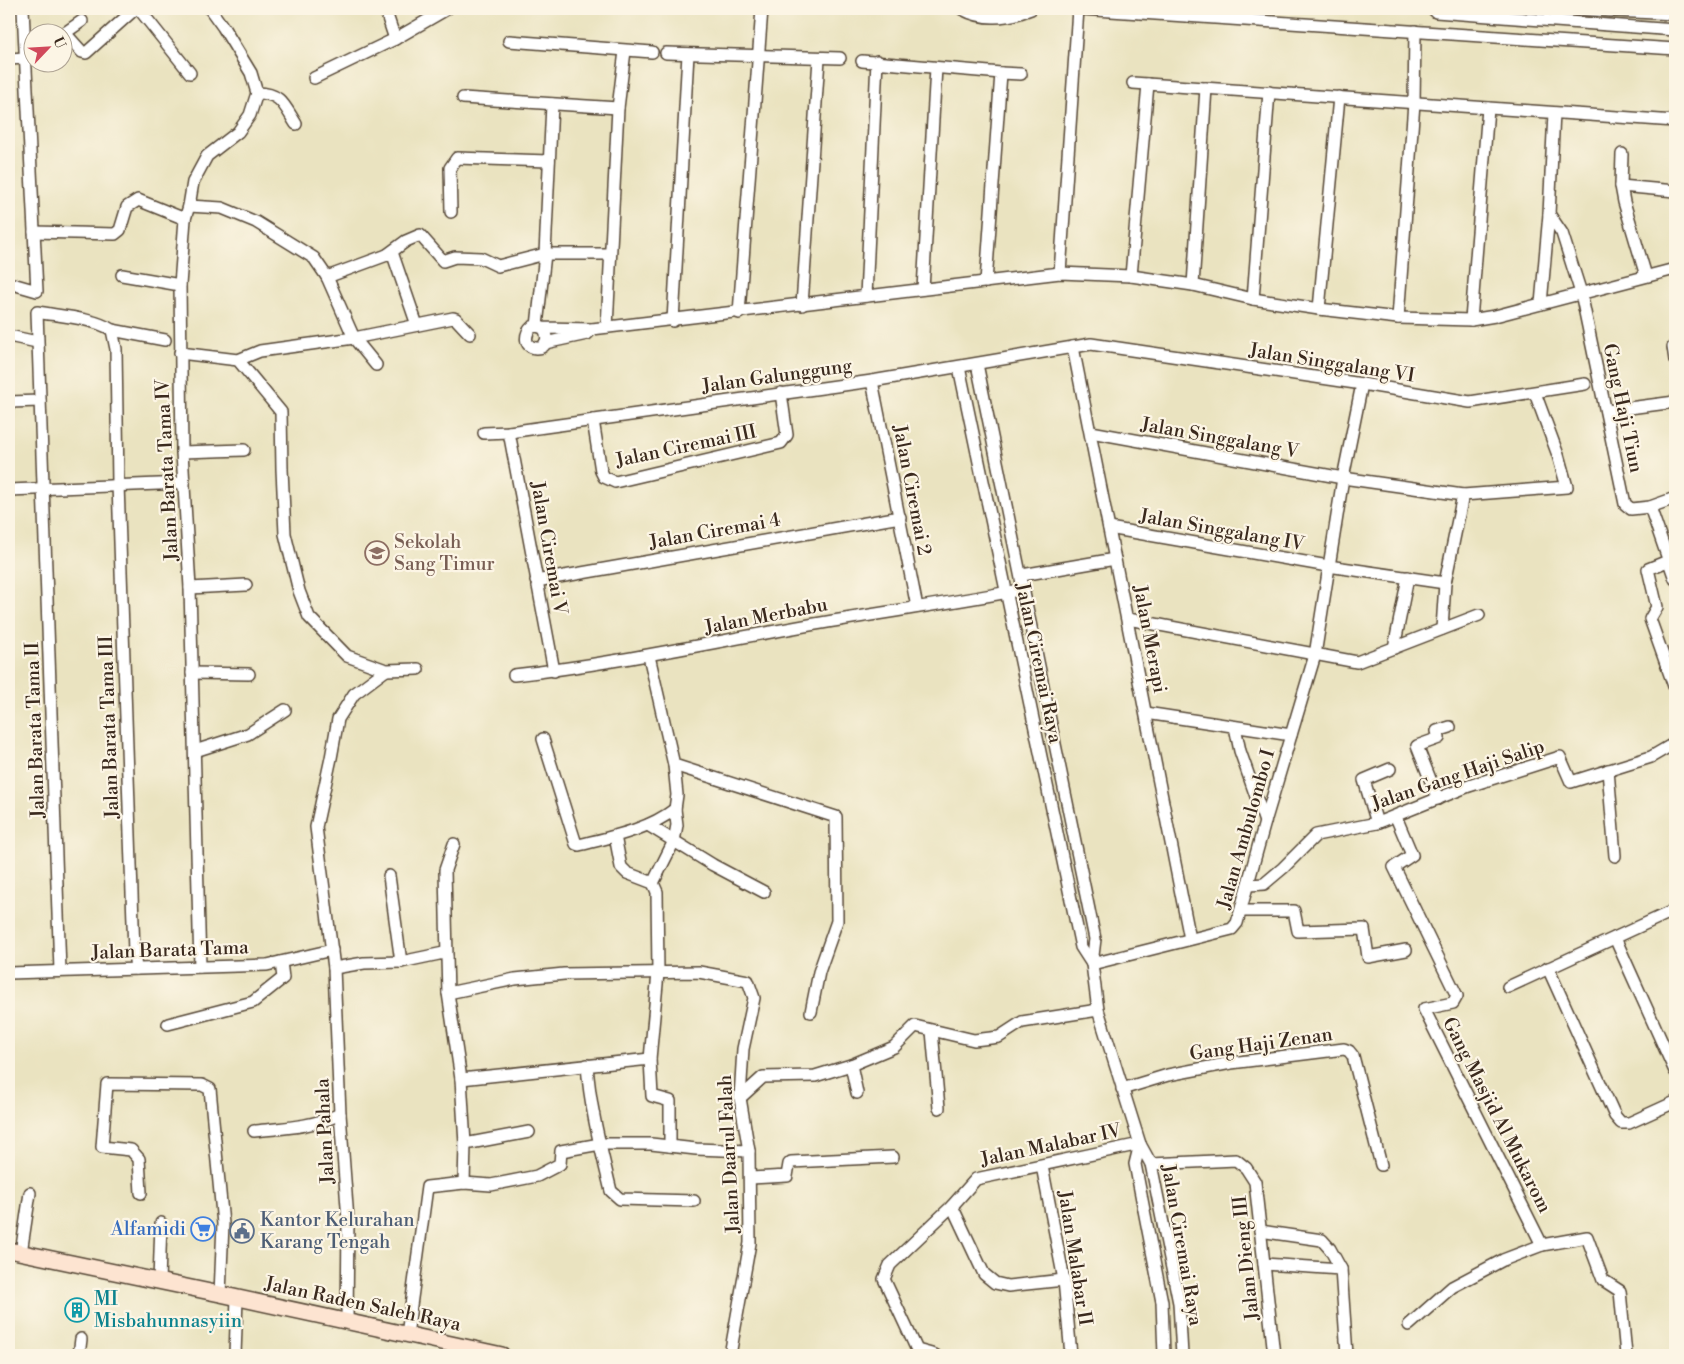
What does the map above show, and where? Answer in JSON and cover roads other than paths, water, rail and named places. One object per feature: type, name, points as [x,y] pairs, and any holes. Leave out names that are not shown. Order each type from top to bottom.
[{"type":"main road","name":"Jalan Raden Saleh Raya","points":[[15,1251],[502,1355]]},
{"type":"street","points":[[23,9],[24,22]]},
{"type":"street","points":[[72,42],[82,52],[86,53],[137,9],[190,73]]},
{"type":"street","points":[[210,9],[251,73],[257,93],[269,93],[282,101],[296,124]]},
{"type":"street","points":[[385,9],[394,39]]},
{"type":"street","points":[[314,78],[394,39],[447,9]]},
{"type":"street","points":[[739,312],[762,9]]},
{"type":"street","points":[[962,9],[974,16],[996,16],[1015,15],[1032,9]]},
{"type":"street","points":[[1060,273],[1080,9],[1675,49]]},
{"type":"street","points":[[1433,9],[1436,12],[1675,30]]},
{"type":"street","points":[[1574,9],[1675,14]]},
{"type":"street","points":[[72,28],[82,21]]},
{"type":"street","points":[[1398,318],[1414,103],[1415,32]]},
{"type":"street","points":[[508,41],[652,52]]},
{"type":"street","points":[[607,327],[618,108],[625,51]]},
{"type":"street","points":[[666,53],[819,59],[840,58]]},
{"type":"street","points":[[673,321],[688,54]]},
{"type":"street","points":[[9,59],[22,60]]},
{"type":"street","points":[[802,305],[819,59]]},
{"type":"street","points":[[862,61],[1020,74]]},
{"type":"street","points":[[866,296],[877,61]]},
{"type":"street","points":[[922,289],[936,68]]},
{"type":"street","points":[[9,283],[37,291],[28,72]]},
{"type":"street","points":[[986,282],[1001,73]]},
{"type":"street","points":[[1132,83],[1675,121]]},
{"type":"street","points":[[1131,276],[1148,84]]},
{"type":"street","points":[[1193,285],[1206,88]]},
{"type":"street","points":[[1253,299],[1269,92]]},
{"type":"street","name":"Jalan Barata Tama IV","points":[[200,967],[190,588],[182,452],[180,285],[185,219],[193,182],[208,156],[238,132],[250,115],[257,93]]},
{"type":"street","points":[[1319,309],[1339,97]]},
{"type":"street","points":[[463,98],[618,108]]},
{"type":"street","points":[[540,327],[552,104]]},
{"type":"street","points":[[1471,320],[1488,108]]},
{"type":"street","points":[[1540,304],[1549,214],[1554,113]]},
{"type":"street","points":[[1622,154],[1624,202],[1646,276]]},
{"type":"street","points":[[451,212],[450,168],[457,158],[549,161]]},
{"type":"street","points":[[1622,186],[1675,191]]},
{"type":"street","points":[[34,232],[114,234],[120,230],[127,207],[138,200],[185,219]]},
{"type":"street","points":[[189,206],[222,208],[256,222],[314,258],[327,277],[354,338],[376,365]]},
{"type":"street","name":"Gang Haji Tiun","points":[[1549,214],[1562,233],[1581,293],[1625,504],[1631,509],[1650,507]]},
{"type":"street","points":[[327,277],[387,255],[406,241],[420,235],[443,261],[454,257],[481,258],[498,266],[545,254],[610,254]]},
{"type":"street","points":[[387,255],[394,255],[396,259],[417,325]]},
{"type":"street","points":[[592,329],[586,334],[545,343],[541,347],[536,348],[530,346],[526,336],[532,327],[592,329],[673,321],[1060,273],[1131,276],[1193,285],[1253,299],[1319,309],[1398,318],[1471,320],[1675,269]]},
{"type":"street","points":[[122,275],[180,285]]},
{"type":"street","name":"Jalan Barata Tama II","points":[[60,971],[37,312],[90,322],[112,330]]},
{"type":"street","points":[[180,353],[238,360],[260,350],[354,338],[453,318],[470,334]]},
{"type":"street","points":[[540,327],[547,332],[545,343]]},
{"type":"street","points":[[112,330],[166,340]]},
{"type":"street","name":"Jalan Barata Tama III","points":[[112,330],[116,349],[118,484],[136,969]]},
{"type":"street","points":[[9,336],[37,342]]},
{"type":"street","name":"Jalan Singgalang VI","points":[[1073,347],[1091,344],[1470,402],[1585,384]]},
{"type":"street","points":[[1673,346],[1675,360]]},
{"type":"street","name":"Jalan Galunggung","points":[[484,433],[510,432],[872,380],[1073,347]]},
{"type":"street","name":"Jalan Merapi","points":[[1073,347],[1190,939]]},
{"type":"street","points":[[238,360],[281,412],[286,534],[299,591],[309,617],[348,656],[386,670],[418,669]]},
{"type":"street","name":"Jalan Ciremai Raya","points":[[977,364],[1025,589],[1049,719],[1094,939],[1092,964],[1098,1010],[1140,1144],[1151,1164],[1179,1303],[1182,1355]]},
{"type":"street","name":"Jalan Ciremai Raya","points":[[959,367],[1081,947],[1092,964]]},
{"type":"street","name":"Jalan Ciremai 2","points":[[872,380],[917,606]]},
{"type":"street","name":"Jalan Ambulombo I","points":[[1092,964],[1232,929],[1237,923],[1315,655],[1343,478],[1362,384]]},
{"type":"street","name":"Jalan Ciremai III","points":[[593,420],[601,471],[604,476],[615,482],[780,443],[787,435],[781,392]]},
{"type":"street","name":"Jalan Singgalang V","points":[[1091,432],[1343,478],[1463,495],[1567,487],[1535,393]]},
{"type":"street","points":[[9,402],[40,401]]},
{"type":"street","points":[[1606,411],[1675,402]]},
{"type":"street","name":"Jalan Ciremai V","points":[[510,432],[554,671]]},
{"type":"street","points":[[182,452],[244,450]]},
{"type":"street","points":[[982,478],[1000,475]]},
{"type":"street","points":[[9,490],[184,482]]},
{"type":"street","points":[[1442,629],[1445,583],[1463,495]]},
{"type":"street","points":[[1675,498],[1650,507],[1670,560],[1675,579]]},
{"type":"street","name":"Jalan Ciremai 4","points":[[536,581],[900,516]]},
{"type":"street","name":"Jalan Singgalang IV","points":[[1110,528],[1328,566],[1445,583]]},
{"type":"street","points":[[1022,575],[1116,559]]},
{"type":"street","points":[[1670,560],[1648,568],[1657,607],[1650,619],[1671,669],[1675,689]]},
{"type":"street","points":[[1394,648],[1408,577]]},
{"type":"street","points":[[190,588],[246,585]]},
{"type":"street","name":"Jalan Merbabu","points":[[514,675],[554,671],[649,656],[804,626],[1025,589]]},
{"type":"street","points":[[1128,619],[1357,662],[1479,615]]},
{"type":"street","points":[[649,656],[674,765],[678,796],[675,809],[677,825],[674,841],[653,883]]},
{"type":"street","name":"Jalan Pahala","points":[[347,1321],[348,1220],[340,1114],[334,968],[316,827],[338,719],[354,694],[386,670]]},
{"type":"street","points":[[192,673],[249,674]]},
{"type":"street","points":[[195,750],[248,734],[285,710]]},
{"type":"street","points":[[1146,713],[1292,735]]},
{"type":"street","points":[[1034,722],[1049,719]]},
{"type":"street","points":[[1235,727],[1240,751],[1265,822]]},
{"type":"street","points":[[1438,799],[1416,746],[1439,738],[1437,731],[1450,727]]},
{"type":"street","points":[[543,739],[574,842],[579,845],[614,836],[664,818],[675,809]]},
{"type":"street","name":"Jalan Gang Haji Salip","points":[[1249,885],[1264,884],[1316,835],[1377,823],[1396,817],[1469,786],[1560,757],[1570,782],[1651,757],[1675,743]]},
{"type":"street","points":[[674,765],[836,817],[837,921],[819,972],[811,1012]]},
{"type":"street","points":[[1377,823],[1364,780],[1390,769]]},
{"type":"street","points":[[1608,770],[1615,856]]},
{"type":"street","name":"Gang Masjid Al Mukarom","points":[[1396,817],[1412,855],[1394,867],[1458,996],[1453,1003],[1424,1009],[1542,1245]]},
{"type":"street","points":[[648,824],[713,865],[764,892]]},
{"type":"street","points":[[614,836],[621,867],[627,873],[653,883],[657,892],[658,973],[650,1059],[652,1096],[670,1101],[670,1146]]},
{"type":"street","points":[[454,844],[445,870],[448,993],[462,1079],[465,1144],[464,1183]]},
{"type":"street","points":[[389,876],[401,962]]},
{"type":"street","points":[[1508,987],[1675,910]]},
{"type":"street","points":[[1241,911],[1294,911],[1298,931],[1364,929],[1368,956],[1406,950]]},
{"type":"street","points":[[1615,938],[1675,1071]]},
{"type":"street","name":"Jalan Barata Tama","points":[[9,972],[268,965],[332,950]]},
{"type":"street","points":[[334,968],[364,963],[401,962],[439,954],[444,954],[447,957]]},
{"type":"street","points":[[168,1024],[252,1002],[283,978],[281,962]]},
{"type":"street","points":[[1548,968],[1615,1116],[1621,1123],[1629,1123],[1675,1102]]},
{"type":"street","name":"Jalan Daarul Falah","points":[[658,973],[699,972],[748,981],[754,998],[743,1049],[740,1098],[749,1151],[750,1243],[730,1355]]},
{"type":"street","points":[[448,993],[515,979],[541,976],[658,973]]},
{"type":"street","points":[[740,1098],[763,1077],[815,1076],[851,1065],[894,1047],[914,1026],[974,1040],[1000,1037],[1022,1022],[1098,1010]]},
{"type":"street","points":[[932,1031],[939,1108]]},
{"type":"street","name":"Gang Haji Zenan","points":[[1122,1089],[1168,1075],[1231,1063],[1344,1049],[1353,1056],[1381,1164]]},
{"type":"street","points":[[462,1079],[650,1059]]},
{"type":"street","points":[[587,1065],[588,1089],[611,1191],[620,1199],[694,1201]]},
{"type":"street","points":[[851,1065],[857,1093]]},
{"type":"street","points":[[141,1193],[139,1159],[131,1150],[102,1147],[107,1084],[202,1085],[210,1089],[223,1224],[220,1294]]},
{"type":"street","points":[[254,1131],[304,1126],[319,1123],[340,1114]]},
{"type":"street","points":[[465,1144],[529,1132]]},
{"type":"street","points":[[407,1335],[427,1187],[464,1183],[491,1185],[537,1176],[560,1164],[561,1151],[600,1144],[749,1151]]},
{"type":"street","name":"Jalan Ciremai Raya","points":[[1140,1144],[1134,1164],[1162,1302],[1164,1355]]},
{"type":"street","name":"Jalan Malabar IV","points":[[935,1355],[917,1350],[884,1279],[890,1265],[952,1206],[976,1179],[1140,1144]]},
{"type":"street","points":[[750,1178],[787,1176],[788,1164],[791,1162],[893,1157]]},
{"type":"street","name":"Jalan Dieng III","points":[[1151,1164],[1236,1160],[1246,1168],[1255,1182],[1274,1355]]},
{"type":"street","name":"Jalan Malabar II","points":[[1042,1166],[1064,1280],[1071,1355]]},
{"type":"street","points":[[15,1251],[30,1193]]},
{"type":"street","points":[[952,1206],[984,1274],[995,1283],[1008,1286],[1064,1280]]},
{"type":"street","points":[[159,1282],[161,1223]]},
{"type":"street","points":[[1260,1231],[1322,1240],[1330,1249],[1341,1269],[1347,1355]]},
{"type":"street","points":[[1409,1325],[1452,1287],[1503,1260],[1542,1245],[1587,1236],[1603,1280],[1620,1291],[1626,1355]]},
{"type":"street","points":[[1264,1264],[1341,1269]]},
{"type":"street","points":[[1158,1278],[1174,1277]]},
{"type":"street","points":[[235,1355],[237,1298]]},
{"type":"street","points":[[79,1355],[81,1339]]},
{"type":"place","name":"Sekolah Sang Timur","points":[[377,553]]},
{"type":"place","name":"Alfamidi","points":[[203,1229]]},
{"type":"place","name":"Kantor Kelurahan Karang Tengah","points":[[242,1231]]},
{"type":"place","name":"MI Misbahunnasyiin","points":[[77,1310]]}]
